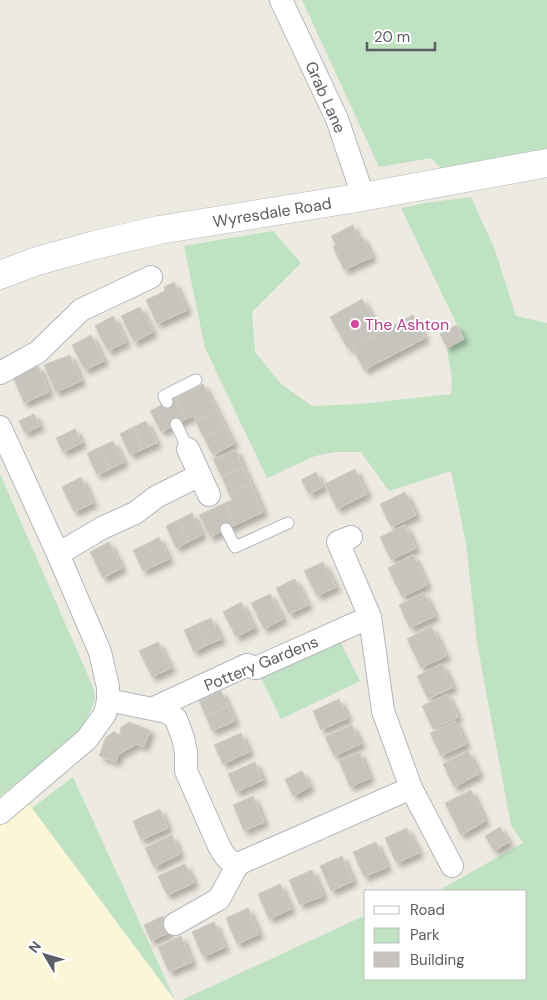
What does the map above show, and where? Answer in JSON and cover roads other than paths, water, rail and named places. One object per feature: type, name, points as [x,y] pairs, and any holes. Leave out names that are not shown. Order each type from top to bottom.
[{"type":"street","name":"Grab Lane","points":[[281,0],[337,120],[364,196]]},
{"type":"street","name":"Wyresdale Road","points":[[0,275],[38,261],[159,230],[547,163]]},
{"type":"street","points":[[0,373],[38,352],[81,310],[151,277]]},
{"type":"street","points":[[0,427],[100,652],[108,687],[105,714],[87,739],[0,813]]},
{"type":"street","points":[[58,554],[102,528],[135,514],[156,497],[208,492],[188,450]]},
{"type":"street","points":[[350,536],[338,542],[370,617],[383,710],[411,788],[452,866]]},
{"type":"street","name":"Pottery Gardens","points":[[152,709],[248,665],[256,668],[370,617]]},
{"type":"street","points":[[108,700],[167,712],[176,719],[184,738],[186,771],[219,846],[226,858],[232,863],[238,864],[411,788]]},
{"type":"street","points":[[175,924],[218,900],[238,864]]},
{"type":"lane","points":[[166,402],[164,396],[196,380]]},
{"type":"lane","points":[[176,424],[188,450]]},
{"type":"lane","points":[[226,529],[235,548],[288,523]]},
{"type":"place","name":"The Ashton","points":[[355,324]]}]
